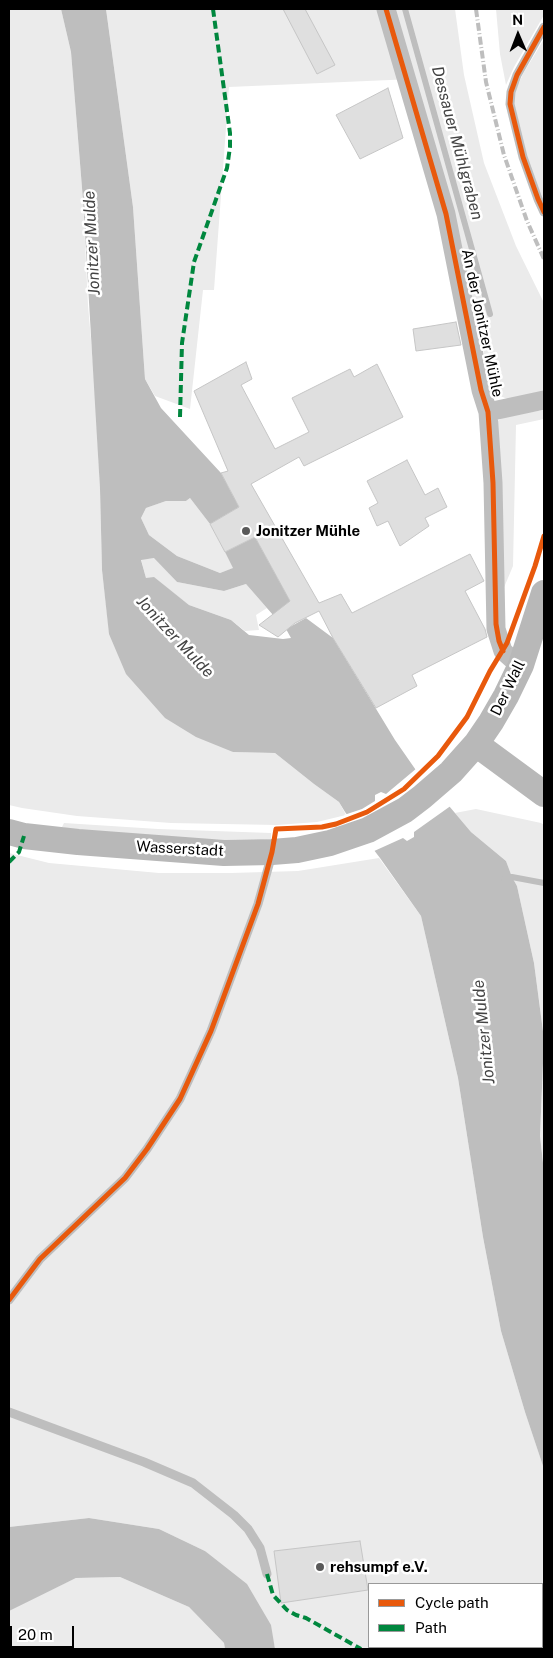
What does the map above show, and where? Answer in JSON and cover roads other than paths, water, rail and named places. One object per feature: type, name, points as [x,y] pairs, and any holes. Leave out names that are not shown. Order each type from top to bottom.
[{"type":"main road","name":"Der Wall","points":[[350,837],[368,830],[405,810],[451,772],[476,744],[495,716],[521,664],[544,593]]},
{"type":"main road","points":[[476,744],[544,794]]},
{"type":"main road","name":"Wasserstadt","points":[[9,832],[24,836],[78,842],[224,852],[297,850],[350,837]]},
{"type":"street","name":"An der Jonitzer Mühle","points":[[386,9],[446,214],[481,390],[488,412],[494,502],[496,629],[503,651],[521,664]]},
{"type":"street","points":[[488,412],[544,400]]},
{"type":"lane","points":[[544,27],[517,75],[511,92],[510,104],[523,157],[544,212]]},
{"type":"lane","points":[[9,1300],[40,1259],[125,1178],[180,1099],[210,1031],[258,904],[272,852]]},
{"type":"lane","points":[[9,1412],[193,1482],[234,1514],[248,1529],[260,1548],[268,1574]]},
{"type":"water","name":"Jonitzer Mulde","points":[[61,9],[106,9],[133,207],[145,379],[161,408],[221,473],[239,507],[210,524],[190,498],[186,501],[166,501],[146,508],[141,518],[149,535],[177,556],[220,573],[233,568],[225,552],[255,537],[298,615],[280,623],[246,584],[224,591],[177,582],[154,558],[141,560],[146,578],[154,577],[189,605],[231,620],[249,635],[283,639],[291,638],[286,629],[306,618],[333,638],[395,740],[420,776],[444,800],[471,832],[506,861],[517,886],[534,963],[544,1039],[540,1136],[544,1172],[544,1469],[501,1331],[483,1237],[458,1078],[421,916],[339,802],[275,753],[233,752],[196,737],[165,718],[126,674],[109,634],[102,570],[100,489],[83,200],[71,52]]},
{"type":"water","points":[[89,1518],[159,1529],[205,1551],[247,1584],[271,1625],[275,1649],[225,1649],[224,1643],[189,1607],[120,1577],[76,1578],[9,1611],[9,1527]]},
{"type":"waterway","name":"Dessauer Mühlgraben","points":[[405,9],[490,314]]},
{"type":"waterway","points":[[504,879],[512,877],[544,883]]},
{"type":"railway","points":[[476,9],[486,82],[504,155],[527,221],[544,259]]},
{"type":"place","name":"Jonitzer Mühle","points":[[246,531]]},
{"type":"place","name":"rehsumpf e.V.","points":[[320,1567]]}]
